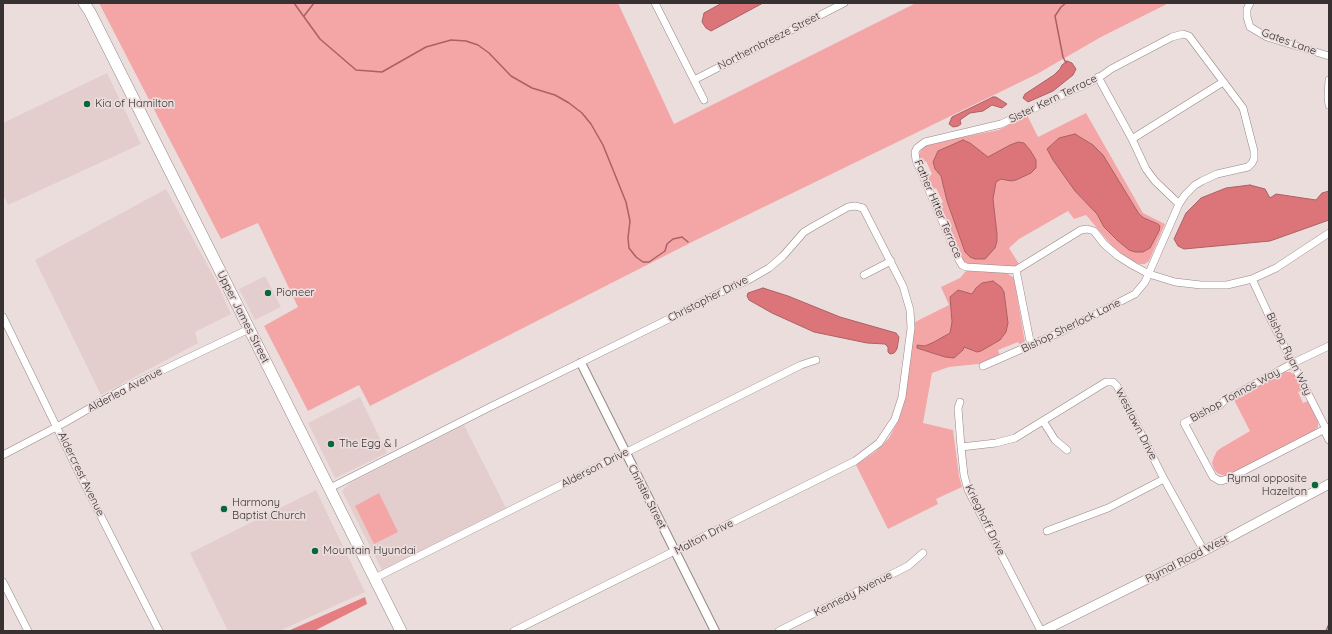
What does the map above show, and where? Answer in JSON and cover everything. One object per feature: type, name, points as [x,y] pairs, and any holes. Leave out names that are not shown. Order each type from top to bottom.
[{"type":"main road","name":"Upper James Street","points":[[84,3],[90,12],[401,631]]},
{"type":"main road","name":"Rymal Road West","points":[[1042,631],[1204,551],[1329,484]]},
{"type":"street","points":[[655,3],[704,100]]},
{"type":"street","name":"Northernbreeze Street","points":[[694,80],[832,6],[844,3]]},
{"type":"street","name":"Gates Lane","points":[[1250,3],[1247,8],[1247,17],[1250,27],[1267,37],[1329,56]]},
{"type":"street","name":"Sister Kern Terrace","points":[[918,146],[925,142],[1002,124],[1098,77],[1168,39],[1181,34],[1188,36],[1192,40],[1223,82]]},
{"type":"street","points":[[1098,77],[1132,139],[1148,172],[1155,181],[1179,204]]},
{"type":"street","points":[[1329,80],[1329,105]]},
{"type":"street","points":[[1132,139],[1223,82]]},
{"type":"street","name":"Bishop Sherlock Lane","points":[[983,366],[1031,346],[1135,294],[1145,282],[1179,204],[1185,195],[1195,185],[1202,181],[1218,174],[1248,167],[1252,163],[1254,159],[1254,151],[1246,116],[1239,101],[1223,82]]},
{"type":"street","name":"Father Hitter Terrace","points":[[918,146],[914,152],[916,160],[962,265],[966,267],[1016,270]]},
{"type":"street","name":"Christopher Drive","points":[[330,488],[681,314],[719,293],[750,279],[769,268],[783,256],[804,232],[848,207],[855,206],[863,208],[903,286],[910,310],[911,328],[902,397],[895,419],[887,432]]},
{"type":"street","points":[[1031,346],[1016,270],[1081,230],[1087,229],[1094,231],[1104,244],[1118,256],[1149,274],[1175,282],[1201,285],[1227,285],[1252,279],[1288,261],[1329,233]]},
{"type":"street","points":[[864,275],[891,261]]},
{"type":"street","name":"Bishop Ryan Way","points":[[1252,279],[1293,363],[1328,429],[1326,434],[1329,440]]},
{"type":"street","name":"Aldercrest Avenue","points":[[3,317],[159,631]]},
{"type":"street","name":"Alderlea Avenue","points":[[3,455],[57,427],[123,389],[249,329]]},
{"type":"street","name":"Bishop Tonnos Way","points":[[1328,429],[1220,481],[1213,476],[1184,423],[1219,406],[1224,401],[1293,363],[1329,346]]},
{"type":"street","name":"Alderson Drive","points":[[375,578],[801,365],[816,360]]},
{"type":"street","name":"Christie Street","points":[[580,363],[715,631]]},
{"type":"street","name":"Westlawn Drive","points":[[961,447],[1015,438],[1106,382],[1113,382],[1117,386],[1164,479],[1204,551]]},
{"type":"street","name":"Krieghoff Drive","points":[[960,402],[958,408],[961,447],[964,475],[968,490],[1042,631]]},
{"type":"street","points":[[1043,421],[1055,440],[1067,450]]},
{"type":"street","name":"Malton Drive","points":[[514,631],[855,462],[879,443],[887,432]]},
{"type":"street","points":[[1047,531],[1108,508],[1164,479]]},
{"type":"street","name":"Kennedy Avenue","points":[[779,631],[908,566],[923,553]]},
{"type":"street","points":[[3,582],[28,631]]},
{"type":"shaded area","points":[[99,3],[618,3],[674,124],[916,3],[1169,3],[1101,37],[1037,74],[694,241],[370,406],[359,385],[308,411],[264,326],[298,307],[258,223],[221,239]]},
{"type":"shaded area","points":[[722,3],[763,3],[711,31],[706,28],[702,22],[704,13]]},
{"type":"shaded area","points":[[1067,61],[1072,63],[1076,69],[1073,75],[1053,91],[1028,102],[1023,98],[1025,94],[1054,75]]},
{"type":"shaded area","points":[[107,73],[141,144],[8,205],[3,194],[3,123]]},
{"type":"shaded area","points":[[993,97],[996,97],[1007,104],[1002,108],[992,105],[983,111],[970,113],[960,120],[961,124],[958,126],[953,127],[949,124],[952,117]]},
{"type":"shaded area","points":[[1086,113],[1143,213],[1165,224],[1149,261],[1145,264],[1140,264],[1131,261],[1113,247],[1086,215],[1074,219],[1068,211],[1019,239],[1009,248],[1019,264],[1014,267],[971,265],[964,262],[939,204],[943,202],[936,188],[932,190],[927,177],[932,174],[926,161],[920,164],[919,155],[921,150],[927,144],[999,130],[1027,115],[1038,137]]},
{"type":"shaded area","points":[[1075,134],[1093,145],[1103,155],[1139,214],[1160,226],[1150,248],[1143,252],[1135,252],[1129,250],[1117,240],[1104,227],[1097,214],[1075,191],[1053,160],[1047,149],[1059,138]]},
{"type":"shaded area","points":[[963,140],[970,143],[988,157],[1010,145],[1018,142],[1024,143],[1036,160],[1036,168],[1031,173],[1016,180],[1011,181],[1001,179],[996,182],[993,199],[997,241],[995,248],[985,259],[975,259],[970,257],[965,252],[947,201],[941,176],[935,169],[933,162],[938,151]]},
{"type":"shaded area","points":[[1250,185],[1265,189],[1270,198],[1276,194],[1316,200],[1322,193],[1329,191],[1329,220],[1270,241],[1184,249],[1178,246],[1174,239],[1186,213],[1201,198],[1226,188]]},
{"type":"shaded area","points":[[166,189],[216,281],[231,314],[195,332],[198,343],[101,395],[35,260]]},
{"type":"shaded area","points":[[966,271],[1005,272],[1014,278],[1025,343],[1021,347],[1018,342],[998,350],[1000,356],[978,364],[949,367],[932,373],[923,423],[953,430],[959,476],[962,487],[936,499],[938,504],[888,529],[856,465],[875,452],[889,438],[899,419],[905,400],[915,322],[949,305],[941,287],[960,278]]},
{"type":"shaded area","points":[[265,276],[281,307],[255,320],[239,289]]},
{"type":"shaded area","points":[[993,281],[1001,287],[1004,292],[1008,323],[1006,332],[1000,340],[977,352],[964,347],[963,350],[954,358],[945,357],[917,348],[917,345],[925,346],[950,333],[952,322],[950,297],[958,290],[972,294],[982,283]]},
{"type":"shaded area","points":[[763,288],[788,296],[840,317],[896,333],[899,337],[897,349],[894,353],[890,354],[888,352],[888,347],[885,344],[867,343],[814,332],[772,313],[749,300],[747,296],[748,293]]},
{"type":"shaded area","points":[[1285,372],[1290,372],[1296,376],[1303,390],[1298,392],[1303,403],[1308,401],[1318,421],[1318,427],[1314,431],[1228,476],[1217,473],[1212,463],[1217,451],[1250,431],[1233,398]]},
{"type":"shaded area","points":[[360,397],[387,453],[335,478],[308,423]]},
{"type":"shaded area","points":[[464,425],[506,508],[382,570],[342,491],[350,483]]},
{"type":"shaded area","points":[[316,490],[365,592],[279,631],[228,631],[190,553]]},
{"type":"shaded area","points":[[379,493],[398,532],[374,544],[355,506]]},
{"type":"shaded area","points":[[365,597],[367,604],[314,631],[288,631]]},
{"type":"waterway","points":[[294,3],[320,39],[356,70],[382,72],[426,47],[451,40],[466,41],[478,45],[489,53],[511,76],[532,88],[555,95],[569,103],[582,113],[591,124],[603,145],[626,202],[630,221],[628,238],[629,248],[636,257],[643,262],[649,262],[665,251],[667,244],[673,239],[682,237],[688,242]]},
{"type":"waterway","points":[[304,16],[314,3]]},
{"type":"waterway","points":[[1066,3],[1061,7],[1055,16],[1063,57],[1066,63]]},
{"type":"waterway","points":[[1326,631],[1329,624]]},
{"type":"place","name":"Kia of Hamilton","points":[[87,104]]},
{"type":"place","name":"Pioneer","points":[[268,293]]},
{"type":"place","name":"The Egg & I","points":[[331,444]]},
{"type":"place","name":"Rymal opposite Hazelton","points":[[1315,485]]},
{"type":"place","name":"Harmony Baptist Church","points":[[224,509]]},
{"type":"place","name":"Mountain Hyundai","points":[[315,551]]}]
